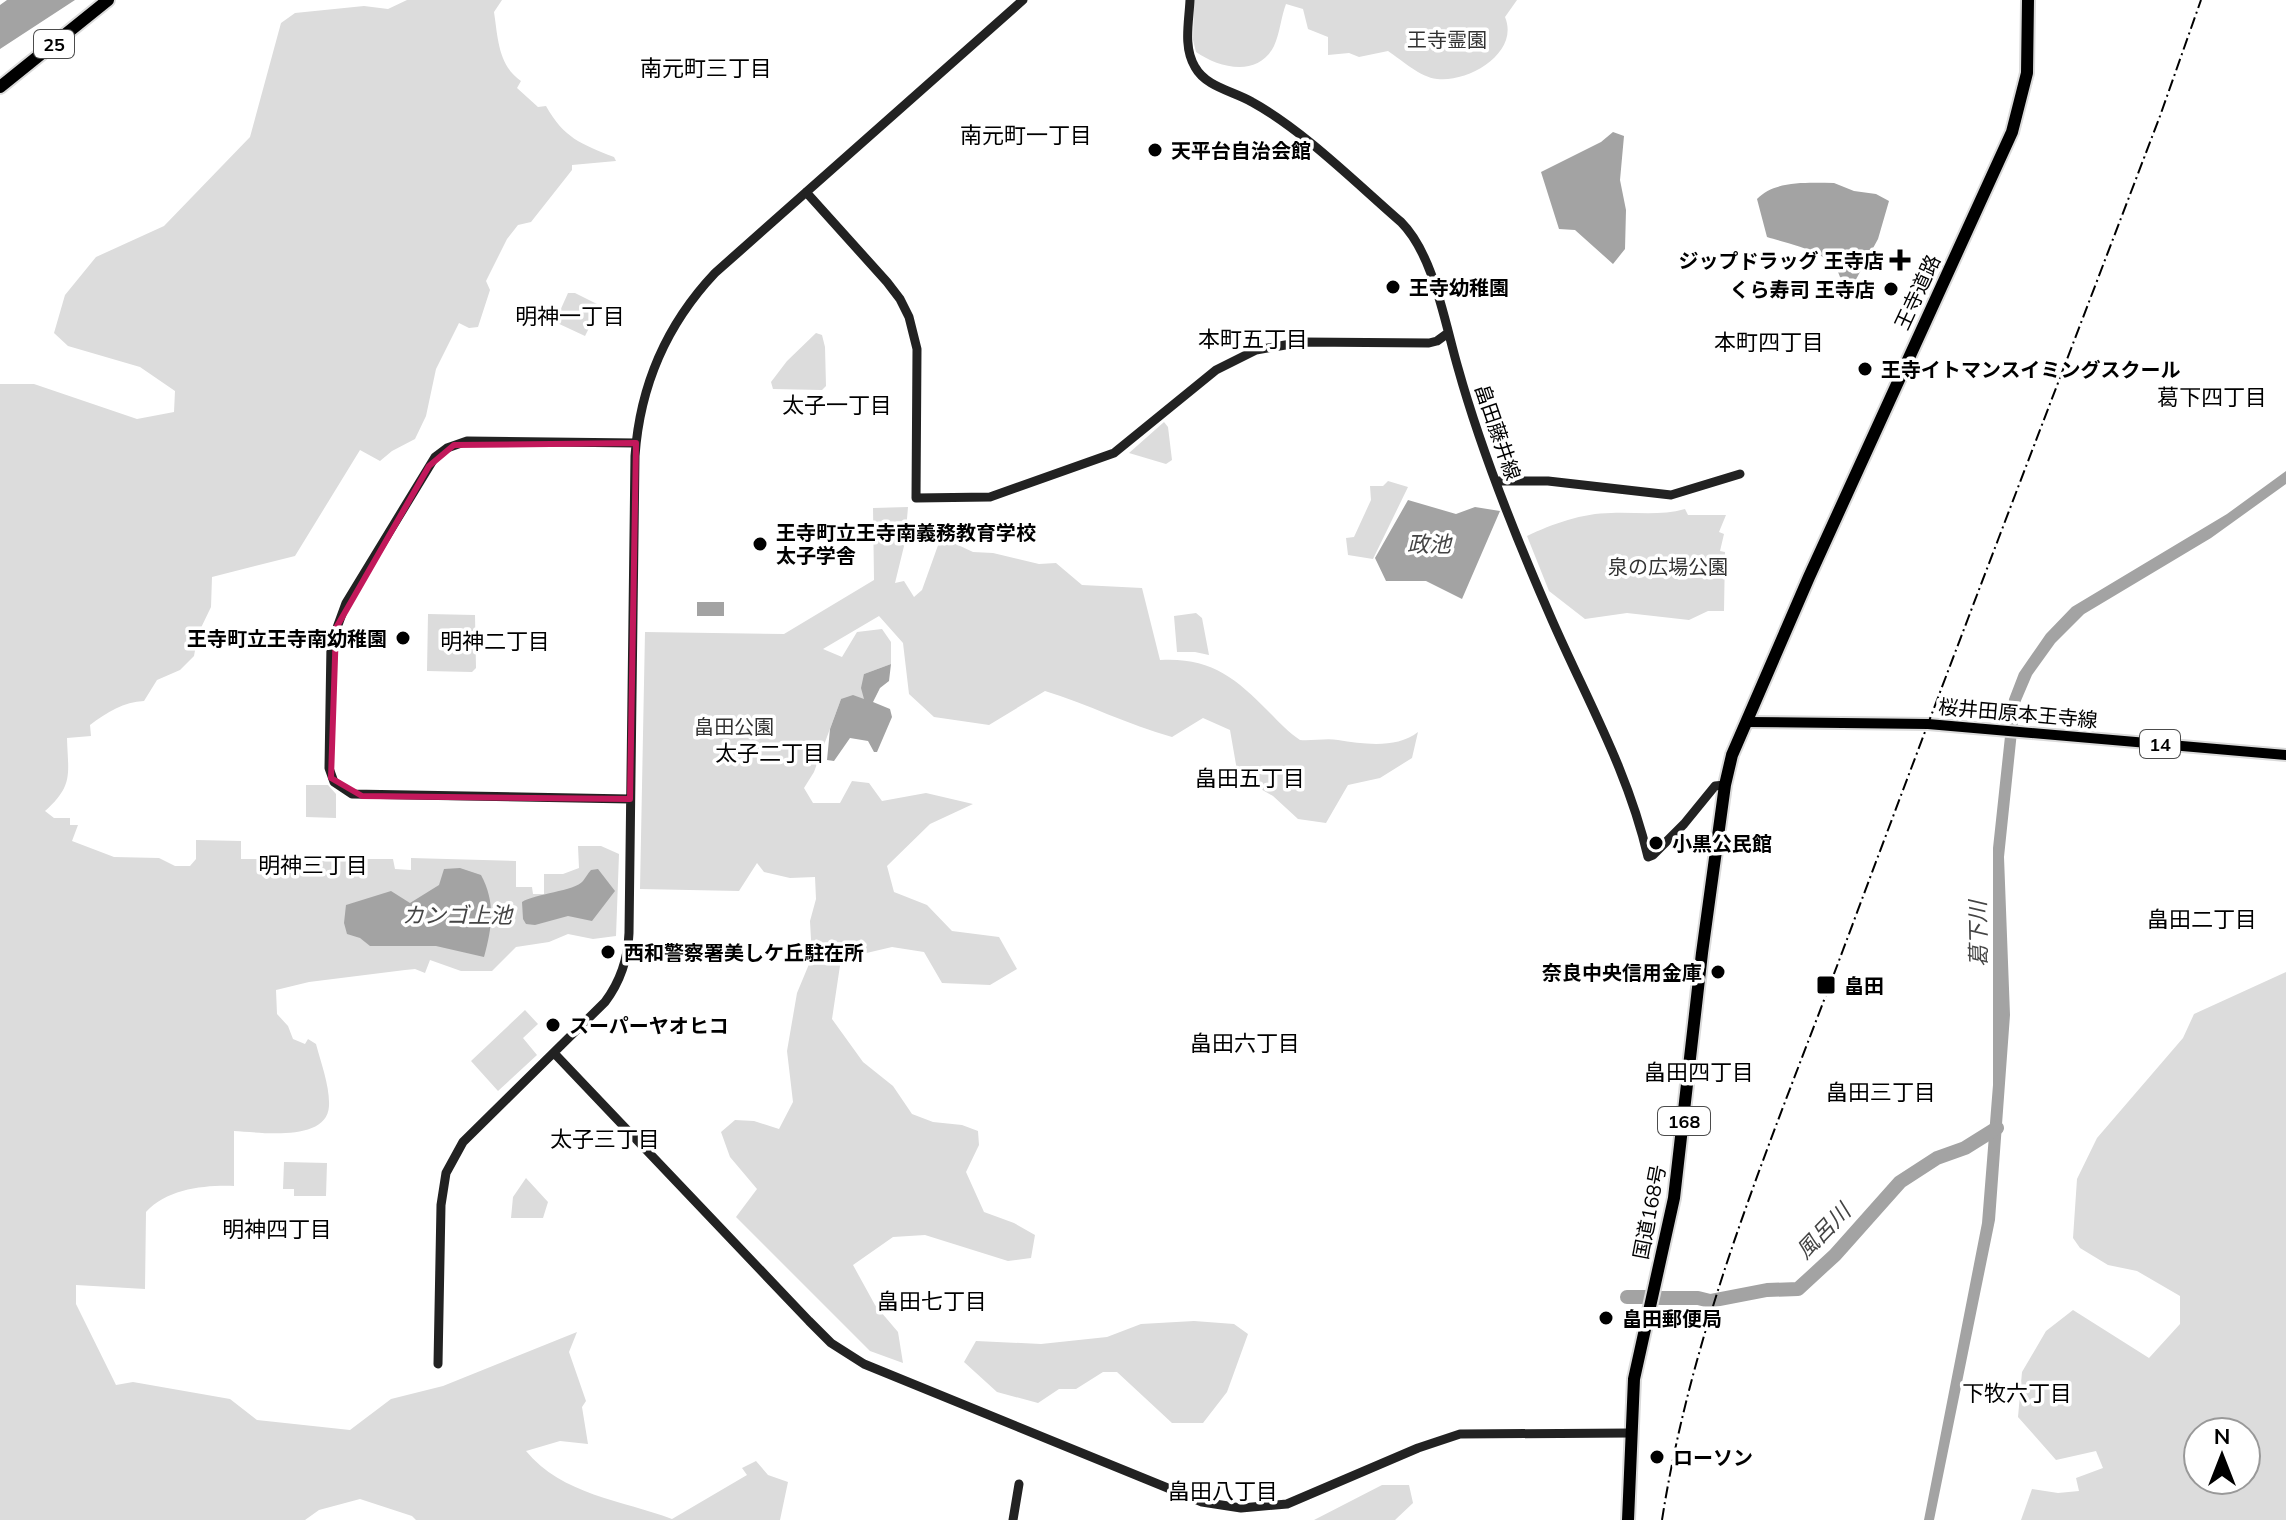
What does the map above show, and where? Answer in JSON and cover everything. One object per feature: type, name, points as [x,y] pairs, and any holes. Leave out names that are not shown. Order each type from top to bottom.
[{"type":"highway","name":"25","points":[[0,87],[108,0]]},
{"type":"highway","name":"王寺道路","points":[[1746,722],[1815,563],[2012,132],[2027,73],[2028,0]]},
{"type":"highway","name":"国道168号","points":[[1628,1520],[1638,1359],[1674,1198],[1725,785],[1732,755],[1746,722]]},
{"type":"main road","name":"桜井田原本王寺線","points":[[1746,722],[1928,724],[2286,755]]},
{"type":"street","points":[[438,1364],[441,1205],[446,1173],[469,1135],[605,1002],[624,967],[628,942],[636,443],[649,380],[675,324],[715,273],[1023,0]]},
{"type":"street","name":"畠田藤井線","points":[[1190,0],[1188,50],[1196,69],[1210,82],[1253,102],[1297,134],[1410,231],[1426,264],[1470,412],[1496,481],[1553,622],[1600,719],[1628,786],[1638,812],[1648,857],[1684,824],[1712,789],[1725,785]]},
{"type":"street","points":[[806,192],[895,293],[912,326],[917,361],[916,498],[990,497],[1114,453],[1216,370],[1256,350],[1303,342],[1429,343],[1448,333]]},
{"type":"street","points":[[630,799],[352,794],[338,787],[330,773],[330,689],[331,644],[342,611],[435,457],[447,448],[467,441],[636,443]]},
{"type":"street","points":[[1496,481],[1548,481],[1671,495],[1740,474]]},
{"type":"street","points":[[554,1053],[809,1321],[842,1351],[864,1364],[1202,1502],[1241,1508],[1287,1504],[1418,1448],[1460,1434],[1631,1433]]},
{"type":"street","points":[[1013,1520],[1019,1484]]},
{"type":"highlighted area","points":[[636,443],[630,799],[362,796],[331,778],[336,628],[429,466],[454,445]]},
{"type":"green space","points":[[407,0],[502,0],[494,12],[498,41],[503,59],[521,81],[517,88],[538,107],[546,106],[574,139],[614,157],[616,161],[572,165],[572,170],[531,222],[518,225],[507,239],[486,281],[490,290],[478,327],[469,328],[459,323],[436,369],[426,416],[415,439],[380,461],[360,450],[295,556],[212,577],[211,607],[198,634],[194,656],[180,670],[157,680],[144,701],[116,708],[90,725],[91,736],[67,738],[65,786],[45,811],[54,818],[70,818],[70,825],[78,825],[72,841],[114,857],[159,858],[175,866],[190,866],[196,859],[196,840],[241,841],[241,859],[393,859],[395,869],[411,870],[411,858],[516,861],[516,887],[532,887],[533,894],[544,894],[544,874],[563,874],[579,868],[578,846],[601,846],[619,854],[616,936],[593,939],[568,934],[549,942],[516,947],[492,971],[461,971],[430,960],[425,973],[415,969],[405,970],[309,982],[276,990],[277,1014],[288,1026],[293,1039],[305,1044],[308,1039],[316,1044],[328,1091],[329,1106],[325,1118],[317,1126],[290,1133],[234,1131],[234,1186],[211,1186],[175,1193],[146,1212],[145,1289],[76,1285],[76,1304],[116,1385],[133,1382],[230,1399],[257,1420],[350,1430],[391,1399],[443,1386],[577,1332],[569,1352],[586,1401],[582,1407],[588,1444],[560,1441],[526,1451],[541,1466],[575,1487],[672,1519],[747,1475],[742,1468],[756,1461],[768,1475],[788,1482],[780,1520],[416,1520],[360,1499],[319,1510],[305,1520],[0,1520],[0,384],[34,384],[137,419],[174,412],[175,391],[140,367],[68,346],[54,333],[65,295],[96,257],[164,226],[250,137],[281,23],[295,13],[364,6],[388,9]]},
{"type":"green space","name":"王寺霊園","points":[[1194,0],[1517,0],[1505,17],[1508,30],[1505,42],[1488,63],[1463,76],[1437,79],[1418,72],[1388,51],[1359,57],[1349,53],[1328,55],[1328,37],[1308,29],[1303,9],[1286,4],[1276,41],[1267,56],[1248,66],[1227,66],[1196,52],[1193,40]]},
{"type":"green space","points":[[568,293],[575,293],[597,304],[598,310],[585,336],[555,322]]},
{"type":"green space","points":[[816,333],[822,335],[825,347],[826,386],[822,390],[773,389],[771,382],[787,361]]},
{"type":"green space","points":[[1164,422],[1168,427],[1172,460],[1166,464],[1129,453]]},
{"type":"green space","points":[[1388,481],[1408,487],[1373,559],[1348,555],[1346,538],[1354,537],[1371,500],[1370,486],[1383,486]]},
{"type":"green space","name":"畠田公園","points":[[908,507],[905,542],[895,583],[904,581],[914,597],[922,590],[941,537],[973,552],[993,553],[1039,564],[1056,563],[1082,585],[1142,588],[1160,660],[1193,662],[1220,672],[1244,688],[1300,740],[1334,739],[1380,744],[1400,741],[1418,732],[1412,758],[1380,778],[1348,785],[1326,823],[1298,819],[1273,796],[1238,776],[1230,730],[1203,718],[1172,737],[1045,691],[989,725],[934,717],[909,694],[903,643],[879,616],[823,649],[842,657],[857,632],[882,629],[891,642],[891,664],[864,674],[865,700],[841,699],[814,772],[804,788],[813,803],[840,803],[852,781],[869,783],[882,801],[926,793],[973,804],[930,824],[887,866],[894,892],[927,905],[952,931],[999,937],[1017,969],[990,985],[942,983],[924,952],[892,947],[841,959],[832,1019],[863,1062],[893,1086],[912,1114],[933,1122],[962,1125],[978,1131],[979,1145],[966,1172],[984,1212],[1035,1235],[1031,1258],[1008,1261],[925,1235],[893,1237],[853,1265],[875,1305],[898,1332],[903,1363],[870,1351],[736,1217],[757,1189],[730,1157],[721,1132],[735,1120],[754,1121],[779,1129],[793,1102],[787,1051],[797,993],[812,957],[810,921],[816,899],[815,877],[790,878],[764,872],[757,863],[739,891],[640,889],[645,632],[784,634],[874,580],[873,508]]},
{"type":"green space","name":"泉の広場公園","points":[[1685,509],[1688,515],[1726,515],[1719,532],[1724,534],[1720,551],[1725,552],[1724,611],[1708,611],[1689,620],[1627,613],[1585,619],[1549,591],[1527,536],[1557,523],[1590,515]]},
{"type":"green space","points":[[1196,613],[1202,618],[1209,655],[1177,652],[1174,616]]},
{"type":"green space","points":[[428,614],[475,615],[476,668],[472,672],[427,671]]},
{"type":"green space","points":[[306,785],[328,785],[336,794],[336,818],[306,817]]},
{"type":"green space","points":[[2286,972],[2286,1520],[2021,1520],[2032,1489],[2058,1493],[2079,1491],[2076,1478],[2103,1468],[2096,1451],[2056,1460],[2018,1417],[2022,1372],[2046,1331],[2073,1310],[2149,1358],[2180,1324],[2180,1296],[2137,1271],[2108,1265],[2080,1248],[2073,1238],[2077,1179],[2097,1138],[2183,1038],[2194,1014]]},
{"type":"green space","points":[[525,1010],[538,1024],[523,1038],[537,1055],[498,1091],[471,1061]]},
{"type":"green space","points":[[284,1162],[327,1163],[326,1196],[294,1196],[294,1189],[283,1189]]},
{"type":"green space","points":[[526,1178],[548,1202],[543,1218],[511,1218],[513,1197]]},
{"type":"green space","points":[[1194,1321],[1234,1324],[1248,1334],[1227,1392],[1203,1423],[1172,1423],[1117,1372],[1103,1372],[1076,1389],[1059,1389],[1038,1403],[997,1392],[964,1362],[976,1341],[1041,1344],[1107,1337],[1141,1324]]},
{"type":"green space","points":[[1382,1485],[1409,1485],[1413,1503],[1395,1520],[1314,1520]]},
{"type":"water","points":[[7,0],[75,0],[0,49],[0,5]]},
{"type":"water","points":[[1613,132],[1624,136],[1620,180],[1626,210],[1625,249],[1613,264],[1575,230],[1559,229],[1541,172],[1601,142]]},
{"type":"water","points":[[1834,183],[1854,191],[1876,194],[1889,201],[1878,239],[1854,283],[1840,277],[1835,268],[1819,255],[1767,237],[1757,199],[1782,186]]},
{"type":"water","points":[[2286,471],[2286,484],[2211,538],[2084,614],[2055,643],[2032,675],[2020,703],[2004,857],[2010,1015],[1995,1220],[1934,1520],[1924,1520],[1982,1223],[1993,1085],[1993,848],[2009,699],[2019,673],[2046,634],[2072,607],[2227,514]]},
{"type":"water","name":"政池","points":[[1408,500],[1456,514],[1475,507],[1500,511],[1462,599],[1426,581],[1386,581],[1375,558]]},
{"type":"water","points":[[697,602],[724,602],[724,616],[697,616]]},
{"type":"water","points":[[891,664],[889,681],[880,688],[873,702],[890,709],[892,717],[877,752],[868,741],[850,738],[834,761],[827,760],[830,729],[841,699],[853,695],[864,699],[861,688],[864,674]]},
{"type":"water","name":"カンゴ上池","points":[[460,868],[481,875],[489,895],[491,925],[484,957],[436,946],[370,946],[360,938],[347,934],[344,923],[346,905],[391,891],[410,903],[439,885],[444,869]]},
{"type":"water","points":[[598,869],[615,891],[592,921],[568,916],[535,925],[526,924],[522,902],[579,884],[591,870]]},
{"type":"waterway","name":"風呂川","points":[[1659,1298],[1710,1301],[1767,1290],[1798,1289],[1835,1255],[1900,1182],[1937,1158],[1965,1148],[1997,1128]]},
{"type":"waterway","name":"風呂川","points":[[1627,1297],[1645,1297]]},
{"type":"railway","points":[[1662,1520],[1694,1373],[1738,1230],[2160,116],[2201,0]]},
{"type":"place","name":"天平台自治会館","points":[[1155,150]]},
{"type":"place","name":"ジップドラッグ 王寺店","points":[[1900,260]]},
{"type":"place","name":"王寺幼稚園","points":[[1393,287]]},
{"type":"place","name":"くら寿司 王寺店","points":[[1891,289]]},
{"type":"place","name":"王寺イトマンスイミングスクール","points":[[1865,369]]},
{"type":"place","name":"王寺町立王寺南義務教育学校 太子学舎","points":[[760,544]]},
{"type":"place","name":"王寺町立王寺南幼稚園","points":[[403,638]]},
{"type":"place","name":"小黒公民館","points":[[1656,843]]},
{"type":"place","name":"西和警察署美しケ丘駐在所","points":[[608,952]]},
{"type":"place","name":"奈良中央信用金庫","points":[[1718,972]]},
{"type":"place","name":"畠田","points":[[1826,985]]},
{"type":"place","name":"スーパーヤオヒコ","points":[[553,1025]]},
{"type":"place","name":"畠田郵便局","points":[[1606,1318]]},
{"type":"place","name":"ローソン","points":[[1657,1457]]},
{"type":"district","name":"南元町三丁目","points":[[706,68]]},
{"type":"district","name":"南元町一丁目","points":[[1026,135]]},
{"type":"district","name":"明神一丁目","points":[[570,316]]},
{"type":"district","name":"本町五丁目","points":[[1253,339]]},
{"type":"district","name":"本町四丁目","points":[[1769,342]]},
{"type":"district","name":"葛下四丁目","points":[[2212,397]]},
{"type":"district","name":"太子一丁目","points":[[837,405]]},
{"type":"district","name":"明神二丁目","points":[[495,641]]},
{"type":"district","name":"太子二丁目","points":[[770,753]]},
{"type":"district","name":"畠田五丁目","points":[[1250,778]]},
{"type":"district","name":"明神三丁目","points":[[313,865]]},
{"type":"district","name":"畠田二丁目","points":[[2202,919]]},
{"type":"district","name":"畠田六丁目","points":[[1245,1043]]},
{"type":"district","name":"畠田四丁目","points":[[1699,1072]]},
{"type":"district","name":"畠田三丁目","points":[[1881,1092]]},
{"type":"district","name":"太子三丁目","points":[[605,1139]]},
{"type":"district","name":"明神四丁目","points":[[277,1229]]},
{"type":"district","name":"畠田七丁目","points":[[932,1301]]},
{"type":"district","name":"下牧六丁目","points":[[2017,1393]]},
{"type":"district","name":"畠田八丁目","points":[[1223,1491]]},
{"type":"water label","name":"葛下川","points":[[1978,934]]}]
